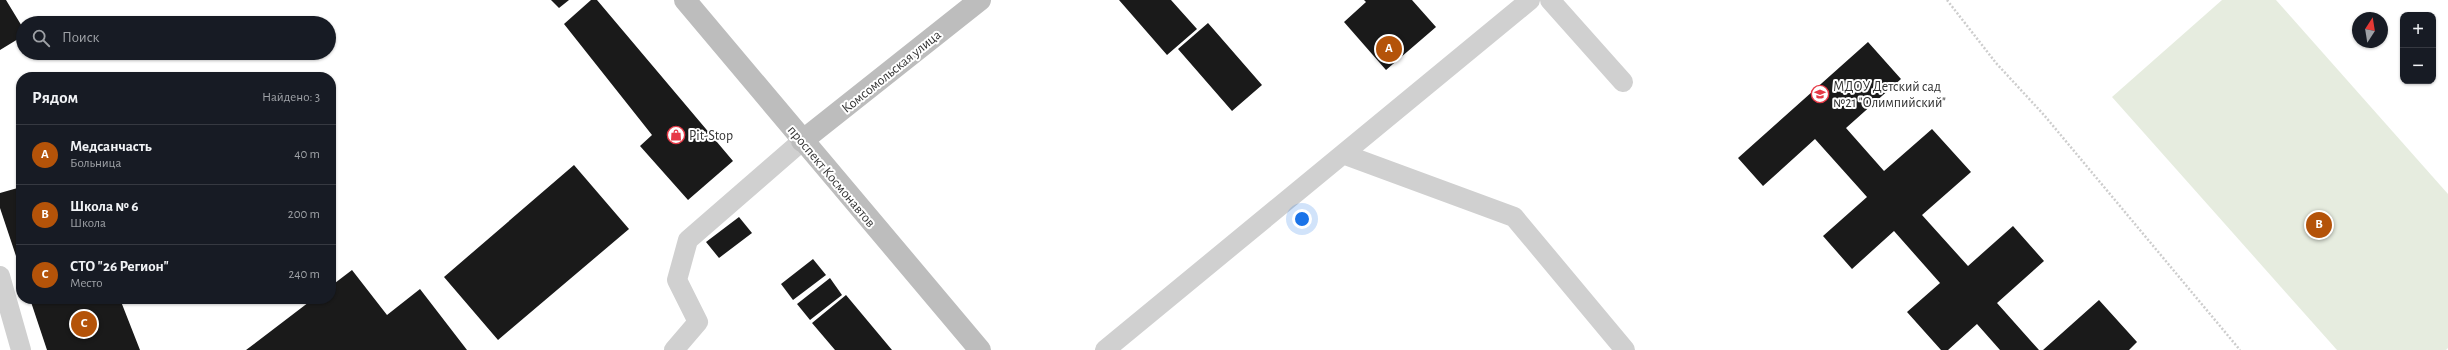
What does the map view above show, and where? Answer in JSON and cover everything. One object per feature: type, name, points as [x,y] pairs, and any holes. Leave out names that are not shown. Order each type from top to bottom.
[{"type":"street","name":"проспект Космонавтов","points":[[685,0],[802,141],[980,350]]},
{"type":"street","name":"Комсомольская улица","points":[[802,141],[980,0]]},
{"type":"lane","points":[[1106,350],[1530,0]]},
{"type":"lane","points":[[1550,0],[1623,82]]},
{"type":"lane","points":[[674,350],[698,322],[677,280],[688,240],[802,141]]},
{"type":"lane","points":[[1343,154],[1514,217],[1625,350]]},
{"type":"lane","points":[[0,276],[21,350]]},
{"type":"path","points":[[1947,0],[1996,63],[2044,116],[2240,350]]},
{"type":"shaded area","points":[[2222,0],[2276,0],[2448,194],[2448,348],[2446,350],[2337,350],[2112,97]]},
{"type":"building","points":[[0,0],[6,0],[16,16],[16,40],[0,50]]},
{"type":"building","points":[[551,0],[569,0],[559,8]]},
{"type":"building","points":[[591,0],[597,0],[733,161],[688,200],[640,146],[652,135],[564,24]]},
{"type":"building","points":[[1119,0],[1171,0],[1197,29],[1167,55]]},
{"type":"building","points":[[1364,0],[1412,0],[1436,27],[1386,70],[1344,22],[1366,2]]},
{"type":"building","points":[[1208,23],[1262,85],[1232,111],[1178,49]]},
{"type":"building","points":[[1868,42],[1901,79],[1846,128],[1884,171],[1932,129],[1971,172],[1922,215],[1968,266],[2013,226],[2044,261],[1997,303],[2039,350],[2000,350],[1977,324],[1948,350],[1941,350],[1907,312],[1940,283],[1894,231],[1852,269],[1823,236],[1867,197],[1815,139],[1763,186],[1738,158]]},
{"type":"building","points":[[574,165],[629,229],[498,340],[444,277]]},
{"type":"building","points":[[16,188],[16,256],[0,208],[0,193]]},
{"type":"building","points":[[739,217],[752,233],[719,258],[706,242]]},
{"type":"building","points":[[813,259],[826,275],[793,300],[781,284]]},
{"type":"building","points":[[352,270],[387,315],[420,289],[467,350],[246,350],[306,304],[336,304],[336,282]]},
{"type":"building","points":[[830,278],[842,295],[810,320],[797,304]]},
{"type":"building","points":[[846,295],[892,350],[835,350],[812,323]]},
{"type":"building","points":[[2099,300],[2137,342],[2129,350],[2043,350]]},
{"type":"building","points":[[32,304],[122,304],[140,350],[47,350]]},
{"type":"place","name":"Медсанчасть","points":[[1389,49]]},
{"type":"place","name":"МДОУ Детский сад №21 \"Олимпийский\"","points":[[1820,94]]},
{"type":"place","name":"Pit-Stop","points":[[676,135]]},
{"type":"place","name":"Школа № 6","points":[[2319,225]]},
{"type":"place","name":"СТО \"26 Регион\"","points":[[84,324]]}]
